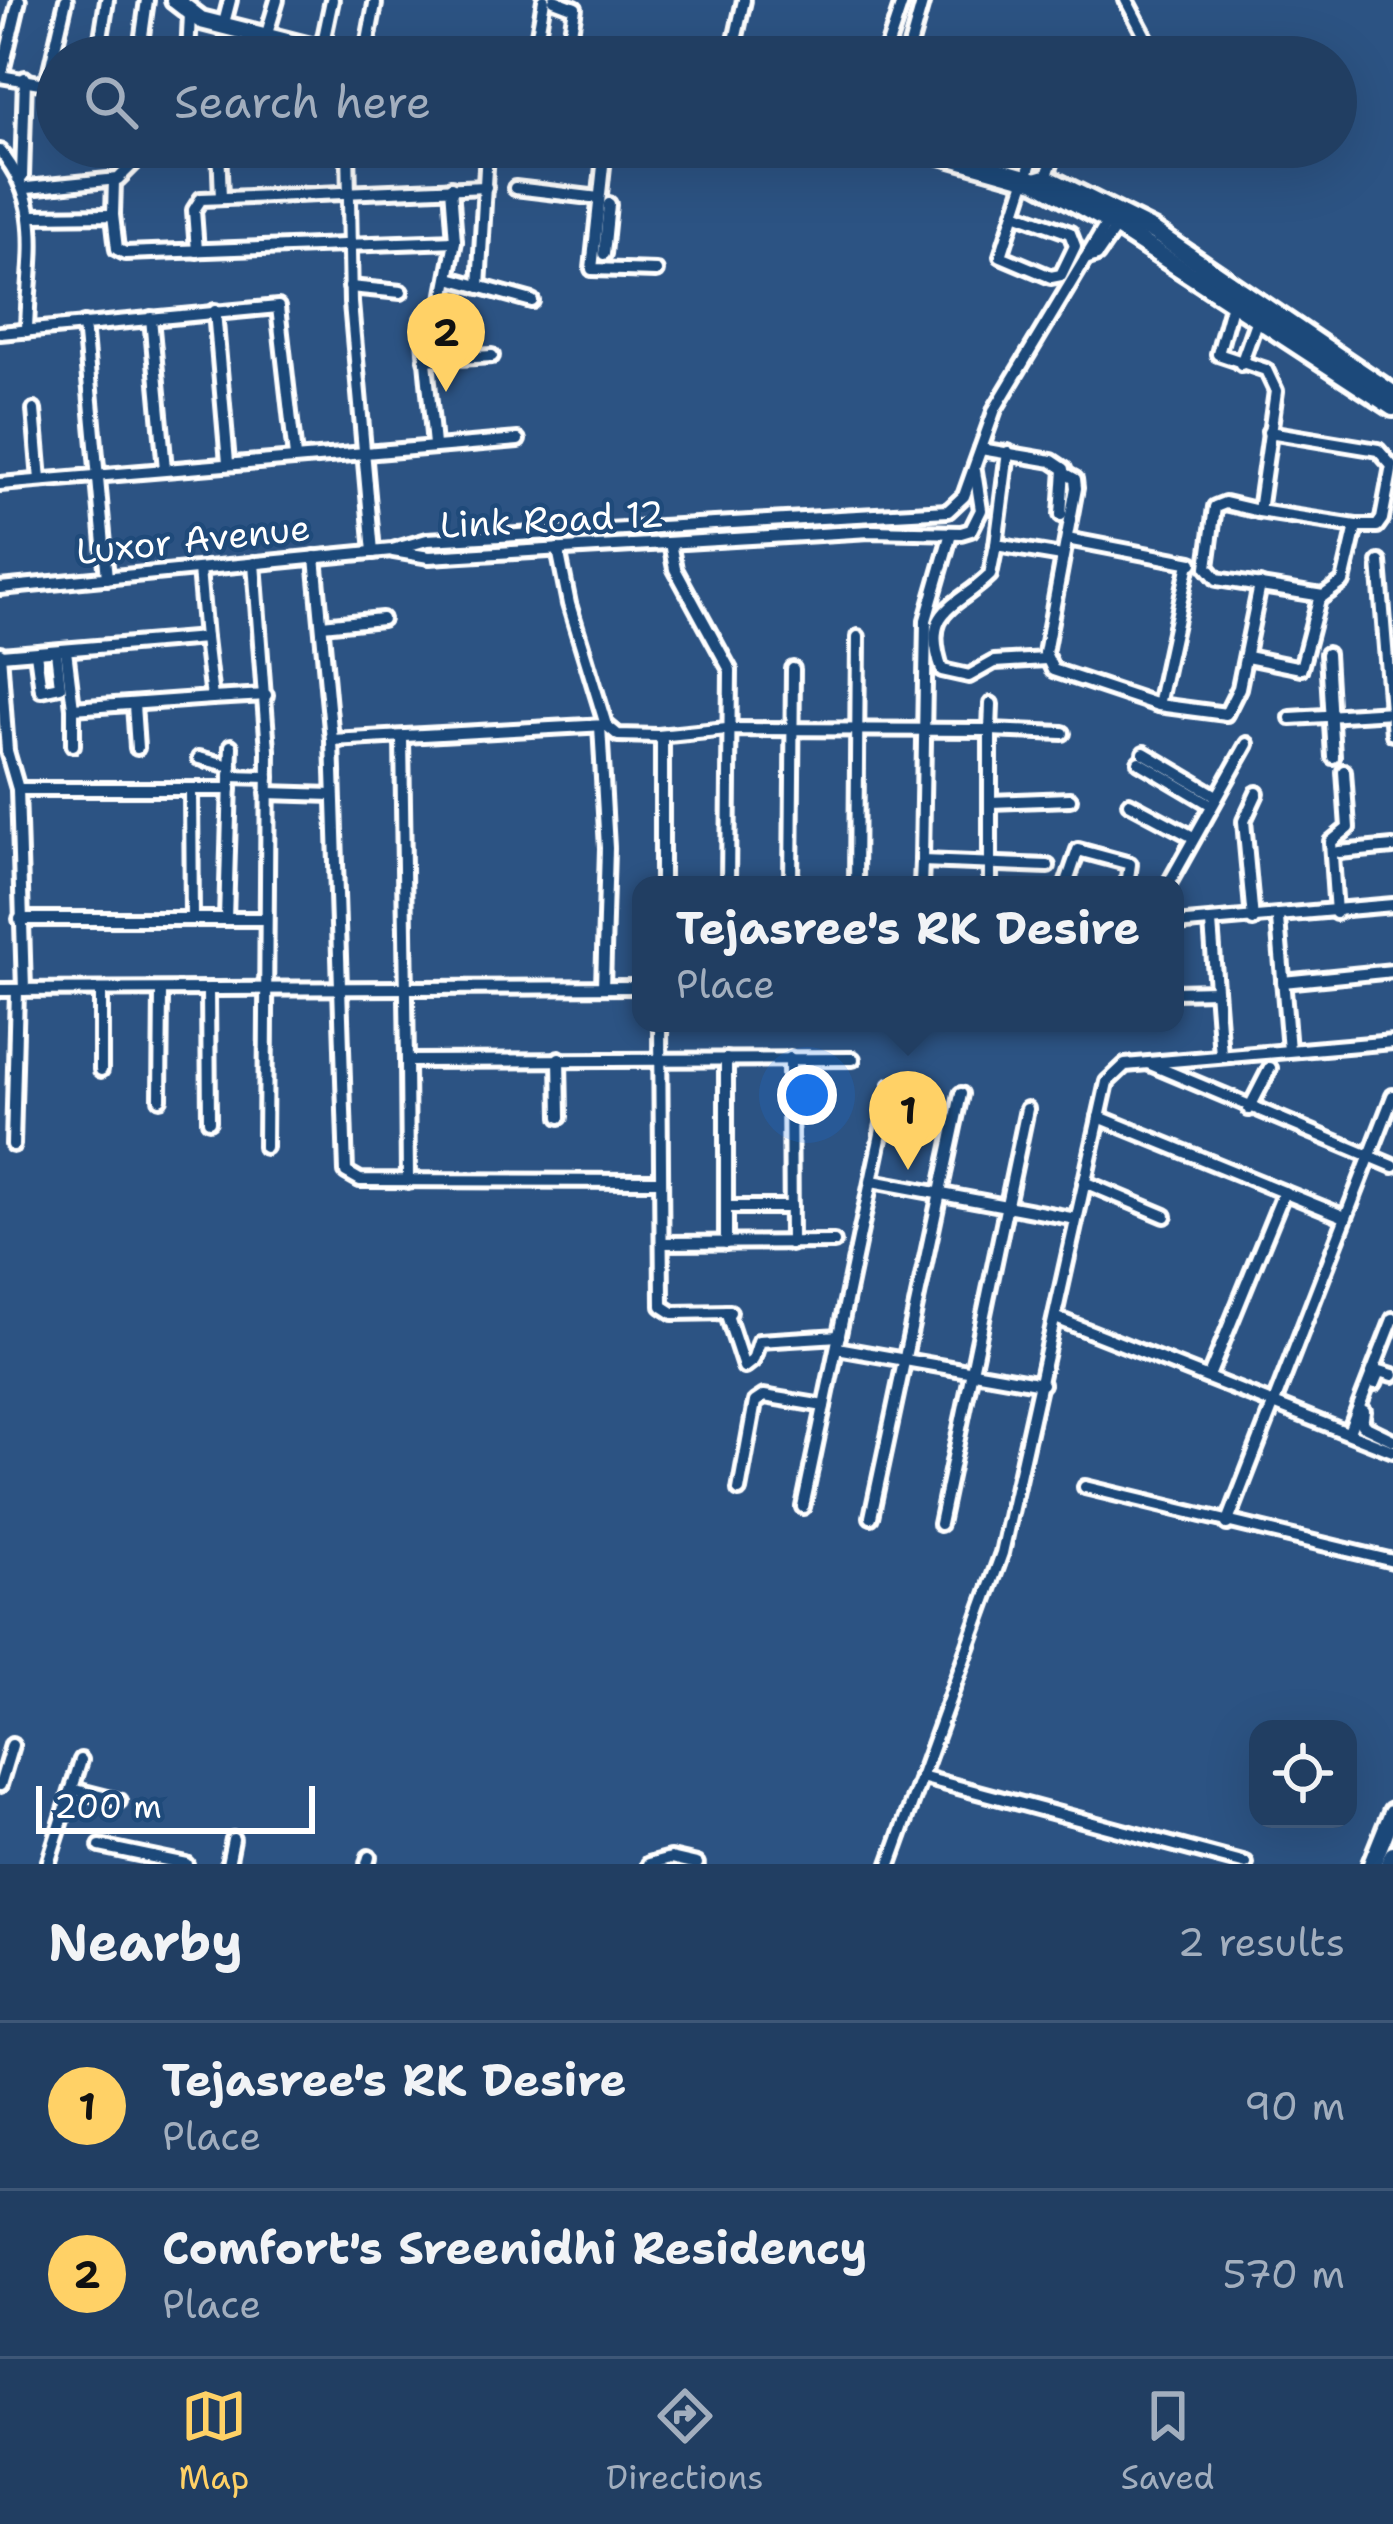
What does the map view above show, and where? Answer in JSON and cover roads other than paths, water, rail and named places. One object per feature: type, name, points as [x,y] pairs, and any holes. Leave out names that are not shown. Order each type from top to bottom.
[{"type":"main road","points":[[175,0],[190,14],[262,36]]},
{"type":"main road","points":[[995,168],[1036,179],[1113,219],[1387,396]]},
{"type":"main road","points":[[1036,179],[1064,200],[1113,219],[1232,303],[1387,396]]},
{"type":"main road","points":[[1378,1863],[1393,1812]]},
{"type":"main road","points":[[1378,1863],[1393,1855]]},
{"type":"street","points":[[19,0],[0,76],[36,81]]},
{"type":"street","points":[[60,36],[66,0]]},
{"type":"street","points":[[101,36],[107,0]]},
{"type":"street","points":[[142,36],[147,0]]},
{"type":"street","points":[[223,27],[230,0]]},
{"type":"street","points":[[266,36],[278,0]]},
{"type":"street","points":[[324,36],[332,0]]},
{"type":"street","points":[[535,36],[544,0]]},
{"type":"street","points":[[554,0],[575,8],[571,36]]},
{"type":"street","points":[[735,36],[745,0]]},
{"type":"street","points":[[891,36],[903,0]]},
{"type":"street","points":[[913,36],[923,0]]},
{"type":"street","points":[[1126,0],[1145,36]]},
{"type":"street","points":[[368,36],[375,4]]},
{"type":"street","points":[[189,36],[190,14]]},
{"type":"street","points":[[25,78],[24,182],[32,217],[27,331]]},
{"type":"street","points":[[0,151],[24,182]]},
{"type":"street","points":[[24,182],[114,180],[127,168]]},
{"type":"street","points":[[220,168],[221,198]]},
{"type":"street","points":[[348,168],[350,287],[373,552]]},
{"type":"street","points":[[479,287],[487,168]]},
{"type":"street","points":[[605,168],[600,253],[592,269],[656,271]]},
{"type":"street","points":[[1036,168],[1036,179]]},
{"type":"street","points":[[1015,213],[1070,233],[1075,246],[1061,275],[1051,277],[1001,256],[1015,213],[1044,168]]},
{"type":"street","points":[[114,180],[117,249],[125,253],[455,241]]},
{"type":"street","points":[[197,251],[196,202],[486,187]]},
{"type":"street","points":[[441,315],[455,241],[451,188]]},
{"type":"street","points":[[514,188],[604,201]]},
{"type":"street","points":[[32,217],[113,215]]},
{"type":"street","name":"Link Road 12","points":[[392,550],[427,540],[948,511],[959,504],[995,409],[1085,260],[1097,254],[1113,219]]},
{"type":"street","points":[[449,278],[532,301]]},
{"type":"street","points":[[350,287],[401,292]]},
{"type":"street","points":[[1232,303],[1218,354],[1266,370],[1274,381],[1259,511]]},
{"type":"street","points":[[0,333],[278,307],[295,457]]},
{"type":"street","points":[[215,311],[228,463]]},
{"type":"street","points":[[151,318],[165,469]]},
{"type":"street","points":[[422,319],[434,445]]},
{"type":"street","points":[[1240,364],[1257,319]]},
{"type":"street","points":[[84,324],[106,578]]},
{"type":"street","points":[[425,360],[492,356]]},
{"type":"street","points":[[34,410],[40,480]]},
{"type":"street","points":[[1207,567],[1215,507],[1225,503],[1356,526],[1378,526],[1382,519],[1389,456],[1269,431]]},
{"type":"street","points":[[0,484],[518,440]]},
{"type":"street","points":[[981,449],[1052,460],[1076,482],[1046,659],[1053,670],[1158,706],[1226,714],[1247,658],[1260,585]]},
{"type":"street","points":[[1008,452],[990,575],[947,607],[936,647],[947,674],[968,676],[994,662],[1046,659]]},
{"type":"street","name":"Link Road 12","points":[[392,550],[429,557],[870,531],[952,533],[971,530],[978,521],[981,511],[974,468]]},
{"type":"street","points":[[1061,514],[1066,474]]},
{"type":"street","points":[[1067,539],[1189,562],[1207,567],[1217,579],[1323,596],[1340,588],[1356,526]]},
{"type":"street","points":[[922,876],[926,620],[952,533]]},
{"type":"street","points":[[670,543],[675,568],[730,670],[728,876]]},
{"type":"street","points":[[996,545],[1062,556]]},
{"type":"street","points":[[558,549],[603,726],[607,848],[603,987]]},
{"type":"street","name":"Luxor Avenue","points":[[0,588],[392,550]]},
{"type":"street","points":[[315,557],[332,740],[346,1172],[360,1180],[659,1181]]},
{"type":"street","points":[[1158,706],[1189,562]]},
{"type":"street","points":[[1378,562],[1387,589],[1393,734]]},
{"type":"street","points":[[254,563],[268,777],[265,1147]]},
{"type":"street","points":[[199,569],[212,698]]},
{"type":"street","points":[[941,580],[961,595]]},
{"type":"street","points":[[935,596],[947,607]]},
{"type":"street","points":[[1247,658],[1301,668],[1323,596]]},
{"type":"street","points":[[322,625],[382,619]]},
{"type":"street","points":[[13,1145],[21,990],[18,789],[8,755],[0,652],[36,655],[205,638]]},
{"type":"street","points":[[856,876],[858,638]]},
{"type":"street","points":[[36,655],[41,690],[60,686],[60,652]]},
{"type":"street","points":[[60,652],[73,708],[73,745]]},
{"type":"street","points":[[1327,654],[1333,757]]},
{"type":"street","points":[[791,876],[793,669]]},
{"type":"street","points":[[73,708],[266,695]]},
{"type":"street","points":[[990,876],[991,704]]},
{"type":"street","points":[[134,705],[136,748]]},
{"type":"street","points":[[1291,718],[1392,712]]},
{"type":"street","points":[[332,740],[403,740],[603,726],[618,735],[658,736],[727,729],[1063,733]]},
{"type":"street","points":[[658,736],[665,748],[662,876]]},
{"type":"street","points":[[403,740],[408,1181]]},
{"type":"street","points":[[1173,876],[1247,744]]},
{"type":"street","points":[[226,919],[231,746]]},
{"type":"street","points":[[1141,757],[1212,800]]},
{"type":"street","points":[[199,758],[230,777]]},
{"type":"street","points":[[1336,913],[1332,838],[1348,828],[1343,771]]},
{"type":"street","points":[[18,789],[191,790],[230,777],[268,777]]},
{"type":"street","points":[[191,790],[192,919]]},
{"type":"street","points":[[267,794],[334,795]]},
{"type":"street","points":[[1253,920],[1244,821],[1257,794]]},
{"type":"street","points":[[990,802],[1070,799]]},
{"type":"street","points":[[1129,803],[1193,837]]},
{"type":"street","points":[[1339,852],[1393,848]]},
{"type":"street","points":[[1069,876],[1078,850],[1130,864],[1128,876]]},
{"type":"street","points":[[922,861],[989,860],[1048,866]]},
{"type":"street","points":[[1184,924],[1278,919],[1393,904]]},
{"type":"street","points":[[20,920],[265,919]]},
{"type":"street","points":[[1278,919],[1289,1050]]},
{"type":"street","points":[[1211,923],[1221,1055]]},
{"type":"street","points":[[1282,982],[1393,971]]},
{"type":"street","points":[[0,990],[632,987]]},
{"type":"street","points":[[100,1070],[101,990]]},
{"type":"street","points":[[208,990],[209,1121]]},
{"type":"street","points":[[160,1099],[161,991]]},
{"type":"street","points":[[1184,992],[1216,991]]},
{"type":"street","points":[[660,1032],[662,1306],[674,1313],[728,1312],[744,1367],[754,1360],[759,1341],[770,1336],[838,1342],[905,1360],[1042,1384]]},
{"type":"street","points":[[890,1864],[1002,1553],[1084,1182],[1113,1073],[1125,1065],[1147,1062],[1393,1042]]},
{"type":"street","points":[[559,1058],[560,1117]]},
{"type":"street","points":[[790,1058],[791,1244]]},
{"type":"street","points":[[726,1059],[726,1243]]},
{"type":"street","points":[[407,1060],[853,1059]]},
{"type":"street","points":[[1147,1062],[1393,1166]]},
{"type":"street","points":[[1250,1109],[1270,1068]]},
{"type":"street","points":[[803,1507],[892,1086]]},
{"type":"street","points":[[871,1517],[961,1094]]},
{"type":"street","points":[[1227,1524],[1393,1096]]},
{"type":"street","points":[[940,1524],[1027,1109]]},
{"type":"street","points":[[1100,1117],[1346,1217]]},
{"type":"street","points":[[872,1181],[1076,1219]]},
{"type":"street","points":[[1084,1182],[1165,1216]]},
{"type":"street","points":[[1210,1376],[1284,1192]]},
{"type":"street","points":[[726,1207],[791,1207]]},
{"type":"street","points":[[662,1243],[834,1242]]},
{"type":"street","points":[[1056,1318],[1349,1432],[1393,1440]]},
{"type":"street","points":[[1349,1432],[1393,1319]]},
{"type":"street","points":[[1393,1375],[1380,1371],[1360,1421],[1393,1450]]},
{"type":"street","points":[[739,1490],[755,1402],[764,1396],[824,1406]]},
{"type":"street","points":[[1084,1487],[1393,1561]]},
{"type":"street","points":[[0,1785],[12,1745]]},
{"type":"street","points":[[48,1864],[81,1760]]},
{"type":"street","points":[[921,1777],[1246,1864]]},
{"type":"street","points":[[72,1789],[119,1801]]},
{"type":"street","points":[[228,1864],[233,1840]]},
{"type":"street","points":[[100,1846],[186,1864]]},
{"type":"street","points":[[649,1864],[688,1863]]},
{"type":"place","name":"Comfort's Sreenidhi Residency","points":[[446,392]]},
{"type":"place","name":"Tejasree's RK Desire","points":[[908,1170]]}]
